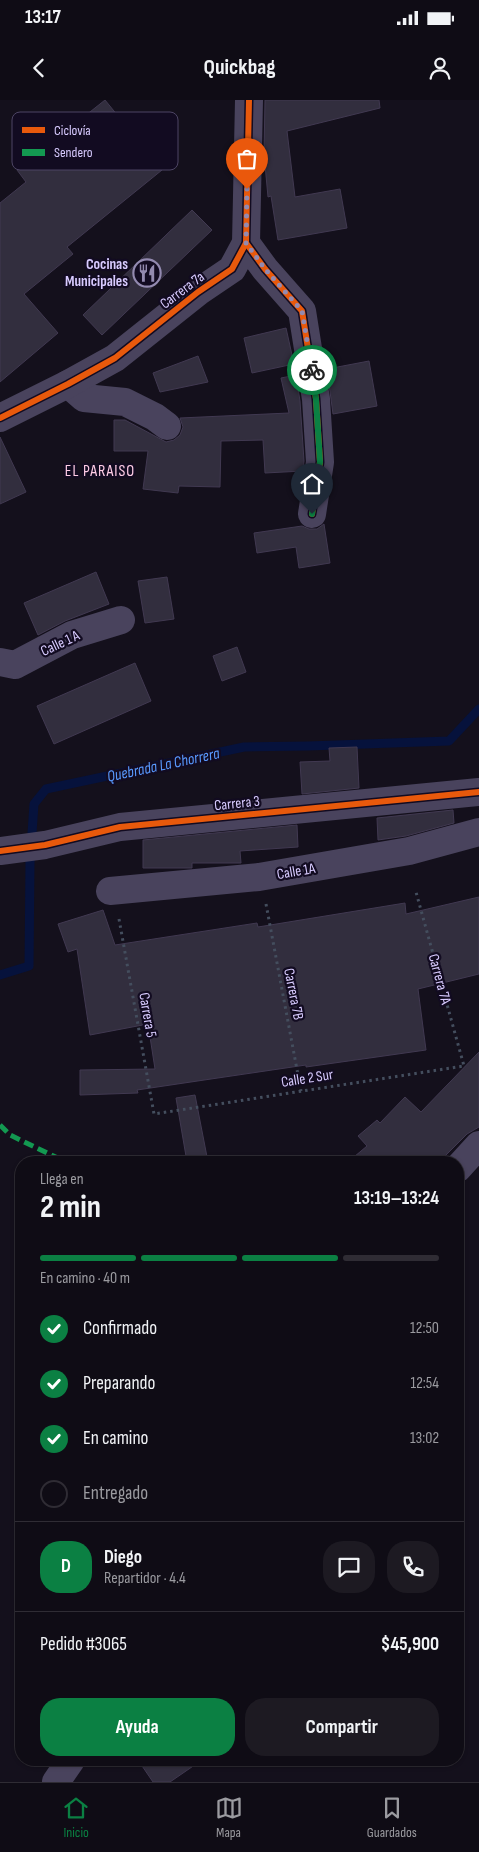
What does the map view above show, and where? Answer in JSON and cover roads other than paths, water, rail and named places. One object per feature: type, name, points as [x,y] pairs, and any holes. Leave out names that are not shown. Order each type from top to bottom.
[{"type":"street","name":"Carrera 7a","points":[[0,418],[115,358],[198,292],[232,269],[246,243],[249,100]]},
{"type":"street","points":[[246,243],[265,269],[302,311],[316,399],[320,462],[312,514]]},
{"type":"street","points":[[68,384],[84,398],[125,402],[168,426]]},
{"type":"street","name":"Calle 1 A","points":[[0,662],[15,665],[72,635],[121,620]]},
{"type":"street","name":"Carrera 3","points":[[0,851],[45,846],[120,827],[479,792]]},
{"type":"street","name":"Calle 1A","points":[[110,891],[259,877],[409,851],[479,832]]},
{"type":"street","points":[[464,1161],[479,1145]]},
{"type":"street","points":[[56,1782],[67,1766]]},
{"type":"waterway","name":"Quebrada La Chorrera","points":[[0,975],[29,966],[30,862],[34,804],[46,789],[244,747],[449,741],[479,709]]},
{"type":"place","name":"Cocinas Municipales","points":[[147,273]]},
{"type":"district","name":"EL PARAISO","points":[[100,470]]}]
